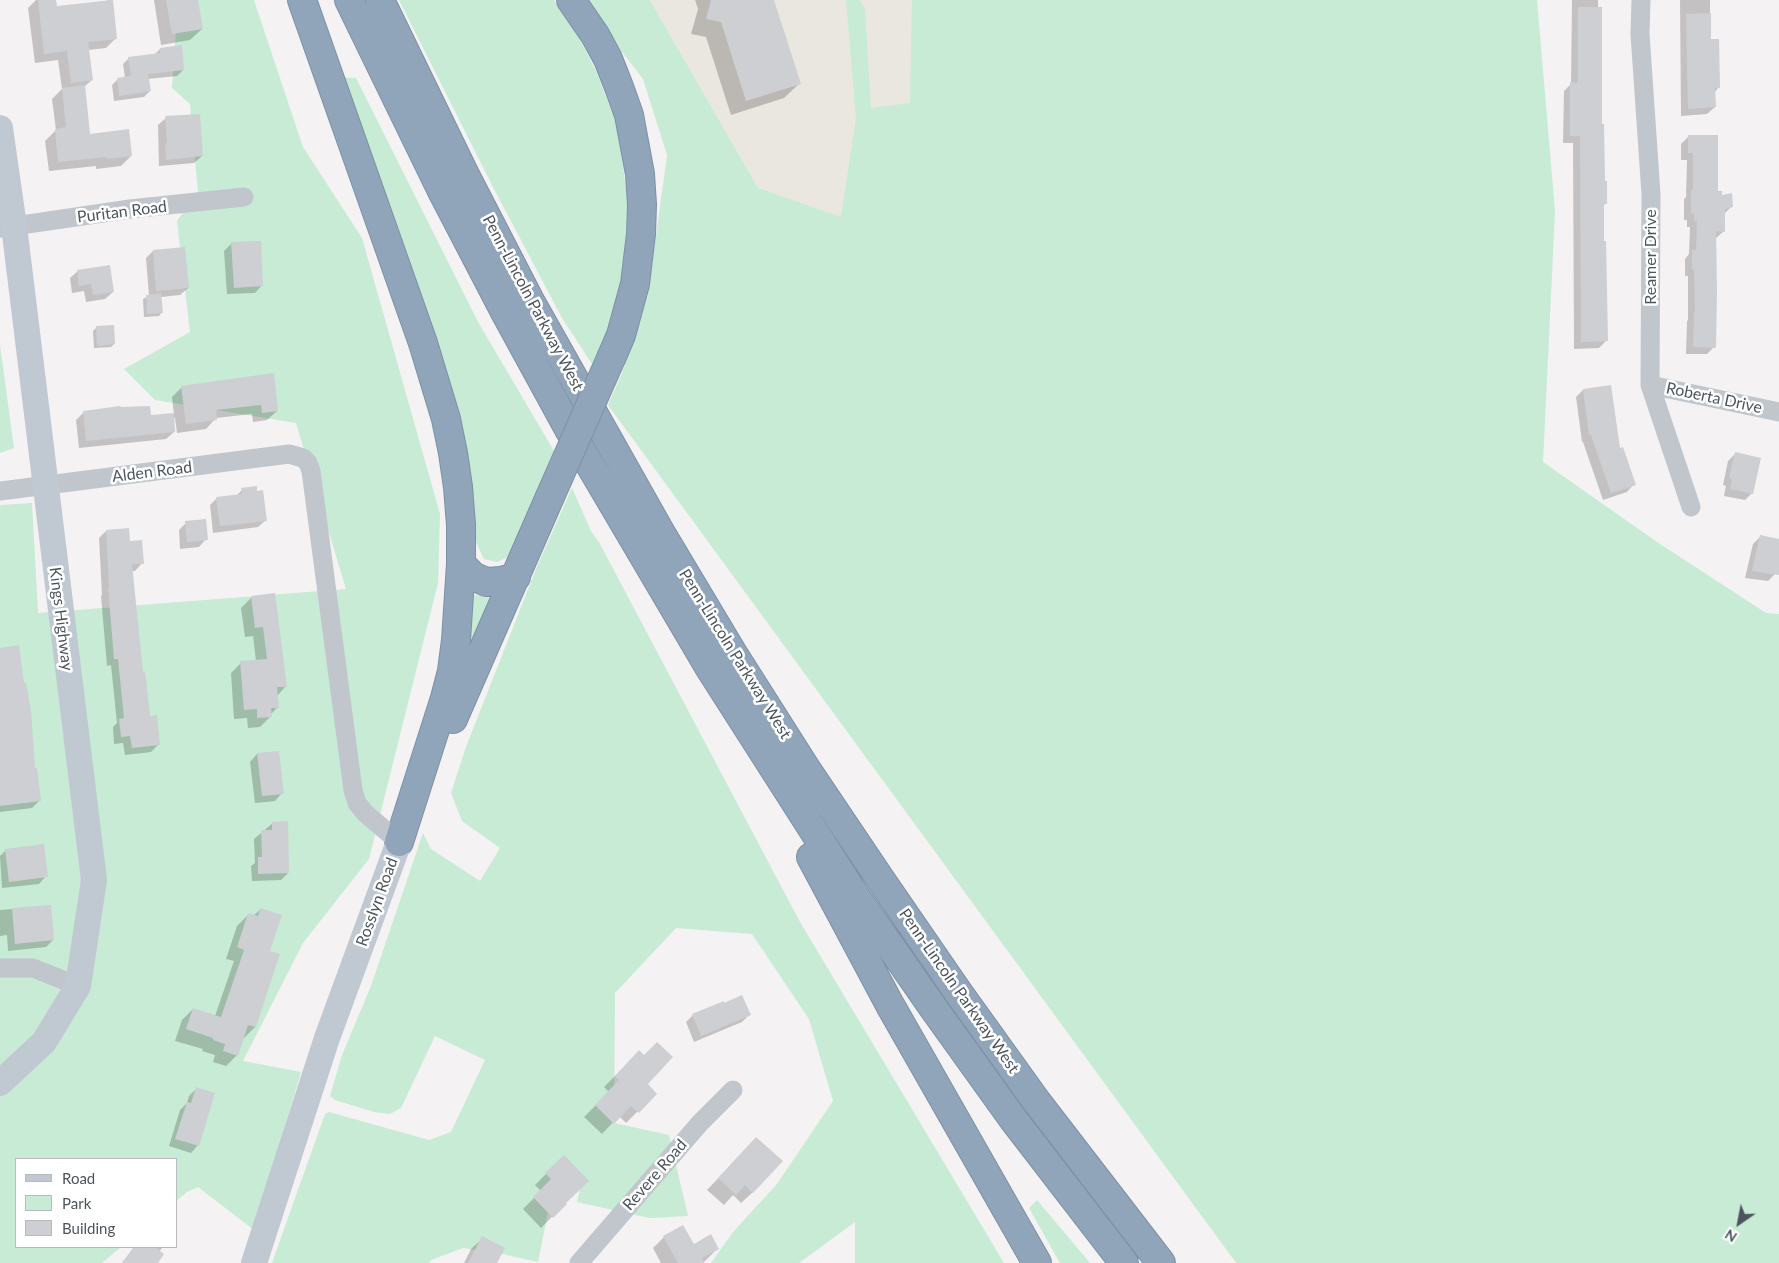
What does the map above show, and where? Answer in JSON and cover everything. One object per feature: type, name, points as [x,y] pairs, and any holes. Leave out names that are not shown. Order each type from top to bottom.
[{"type":"highway","points":[[302,0],[423,343],[438,390],[457,478],[461,525],[461,564],[452,671],[399,842]]},
{"type":"highway","name":"Penn-Lincoln Parkway West","points":[[349,0],[436,180],[505,312],[575,439],[708,666],[851,889],[928,1001],[1013,1119],[1124,1263]]},
{"type":"highway","name":"Penn-Lincoln Parkway West","points":[[380,0],[466,177],[530,299],[652,518],[732,652],[816,783],[958,992],[1037,1102],[1161,1263]]},
{"type":"highway","points":[[399,842],[621,335],[635,284],[641,234],[640,174],[629,116],[608,59],[595,35],[571,0]]},
{"type":"highway","points":[[461,564],[473,576],[486,582],[516,577]]},
{"type":"highway","points":[[708,666],[886,996],[1037,1263]]},
{"type":"street","name":"Reamer Drive","points":[[1641,0],[1640,34],[1651,194],[1650,385],[1691,508]]},
{"type":"street","name":"Kings Highway","points":[[0,128],[7,227],[44,486],[94,880],[78,986],[44,1042],[0,1083]]},
{"type":"street","name":"Puritan Road","points":[[7,227],[130,209],[244,197]]},
{"type":"street","name":"Roberta Drive","points":[[1650,385],[1779,412]]},
{"type":"street","name":"Alden Road","points":[[0,491],[289,454],[304,458]]},
{"type":"street","name":"Rosslyn Road","points":[[254,1263],[324,1048],[399,842],[364,814],[352,790],[311,471],[304,458]]},
{"type":"street","points":[[0,968],[33,968],[78,986]]},
{"type":"street","name":"Revere Road","points":[[579,1263],[700,1123],[733,1090]]},
{"type":"shaded area","points":[[650,0],[949,0],[934,273],[758,188]]},
{"type":"green space","points":[[178,0],[254,0],[303,147],[362,238],[440,514],[438,583],[369,859],[303,943],[243,1061],[301,1072],[254,1230],[198,1187],[187,1192],[178,1199],[178,1158],[15,1158],[15,1248],[120,1248],[102,1263],[0,1263],[0,505],[32,503],[38,613],[346,589],[296,423],[155,400],[124,369],[190,332],[177,221],[198,192],[190,104],[172,88]]},
{"type":"green space","points":[[399,0],[554,0],[572,24],[596,71],[617,125],[628,202],[624,264],[616,317],[592,364],[562,318],[493,187]]},
{"type":"green space","points":[[582,0],[650,0],[758,188],[841,217],[856,118],[846,0],[860,0],[865,9],[871,108],[910,103],[912,0],[1537,0],[1555,211],[1543,462],[1657,542],[1766,613],[1779,614],[1779,1263],[1237,1263],[608,405],[622,373],[648,295],[667,155],[643,79]]},
{"type":"green space","points":[[338,77],[356,78],[478,322],[554,451],[510,556],[497,562],[484,559],[471,536]]},
{"type":"green space","points":[[0,345],[14,448],[0,453]]},
{"type":"green space","points":[[572,488],[591,531],[600,544],[800,922],[1004,1263],[855,1263],[855,1222],[799,1263],[711,1263],[733,1232],[777,1184],[833,1101],[809,1019],[752,934],[676,928],[615,993],[614,1123],[669,1135],[688,1216],[649,1218],[577,1202],[580,1189],[548,1212],[538,1262],[463,1248],[431,1260],[429,1263],[272,1263],[325,1114],[329,1112],[429,1140],[451,1132],[485,1060],[435,1036],[401,1108],[390,1114],[374,1112],[335,1100],[330,1096],[342,1055],[371,986],[423,833],[431,849],[480,881],[500,848],[462,821],[451,793],[466,747],[536,569]]},
{"type":"green space","points":[[470,594],[492,598],[468,653]]},
{"type":"green space","points":[[1037,1200],[1090,1263],[1060,1263],[1029,1208]]},
{"type":"building","points":[[38,0],[56,0],[57,6],[113,0],[117,39],[88,42],[93,80],[71,83],[67,51],[44,54]]},
{"type":"building","points":[[166,0],[198,0],[203,29],[172,34]]},
{"type":"building","points":[[711,0],[774,0],[801,84],[746,101],[721,22],[706,19]]},
{"type":"building","points":[[1578,7],[1602,7],[1602,124],[1604,124],[1605,181],[1607,181],[1607,204],[1604,204],[1604,241],[1606,241],[1608,341],[1581,342],[1580,136],[1570,136],[1570,82],[1578,83]]},
{"type":"building","points":[[1711,13],[1711,39],[1719,39],[1720,88],[1715,88],[1716,107],[1688,109],[1686,14]]},
{"type":"building","points":[[182,45],[184,70],[148,74],[151,91],[119,96],[117,78],[131,76],[128,57],[160,53],[160,48]]},
{"type":"building","points":[[85,85],[90,134],[129,129],[132,156],[58,162],[55,129],[66,127],[62,88]]},
{"type":"building","points":[[200,114],[203,156],[166,160],[165,116]]},
{"type":"building","points":[[1688,135],[1718,135],[1718,191],[1722,191],[1722,195],[1732,193],[1733,207],[1725,209],[1725,232],[1716,231],[1716,348],[1693,347],[1695,312],[1692,250],[1696,250],[1697,221],[1694,221],[1694,214],[1691,213],[1693,153],[1688,153]]},
{"type":"building","points":[[261,241],[263,286],[234,288],[231,242]]},
{"type":"building","points":[[185,247],[189,288],[156,291],[153,250]]},
{"type":"building","points":[[110,265],[114,292],[93,295],[91,284],[79,286],[77,270]]},
{"type":"building","points":[[161,293],[163,313],[147,314],[146,295]]},
{"type":"building","points":[[114,325],[115,344],[97,346],[96,326]]},
{"type":"building","points":[[274,373],[278,411],[262,413],[261,405],[216,410],[217,420],[186,424],[181,386]]},
{"type":"building","points":[[1611,385],[1620,448],[1623,447],[1636,485],[1611,493],[1591,435],[1589,435],[1583,389]]},
{"type":"building","points":[[120,406],[150,406],[151,415],[174,413],[175,432],[86,441],[83,411]]},
{"type":"building","points":[[1735,452],[1761,458],[1753,494],[1730,489],[1732,479],[1729,478]]},
{"type":"building","points":[[257,486],[257,491],[263,490],[267,521],[220,526],[216,497],[242,494],[241,488]]},
{"type":"building","points":[[206,519],[208,540],[187,542],[185,521]]},
{"type":"building","points":[[129,528],[130,541],[142,540],[144,564],[132,564],[143,672],[145,671],[150,716],[157,715],[160,745],[132,748],[130,736],[121,737],[119,719],[124,718],[118,659],[114,659],[108,587],[106,530]]},
{"type":"building","points":[[1760,535],[1779,539],[1779,575],[1752,571]]},
{"type":"building","points":[[275,593],[287,687],[277,687],[279,708],[271,708],[272,717],[257,718],[257,709],[244,710],[240,661],[267,659],[263,627],[255,628],[251,596]]},
{"type":"building","points":[[19,645],[24,683],[26,683],[31,711],[35,768],[37,768],[41,801],[0,806],[0,648]]},
{"type":"building","points":[[279,751],[284,794],[262,796],[257,753]]},
{"type":"building","points":[[288,821],[289,873],[258,874],[258,857],[262,857],[261,830],[272,830],[272,822]]},
{"type":"building","points":[[44,844],[48,877],[9,882],[5,849]]},
{"type":"building","points":[[51,905],[54,940],[15,944],[12,908]]},
{"type":"building","points":[[260,908],[282,915],[270,951],[280,954],[256,1027],[248,1025],[238,1056],[223,1051],[225,1044],[186,1029],[193,1008],[221,1017],[244,950],[237,947],[248,913],[258,916]]},
{"type":"building","points":[[742,995],[751,1015],[701,1036],[692,1014]]},
{"type":"building","points":[[657,1042],[673,1057],[648,1084],[657,1094],[639,1113],[631,1106],[614,1124],[595,1105],[619,1080],[615,1076],[639,1050],[644,1055]]},
{"type":"building","points":[[196,1087],[215,1093],[199,1146],[175,1139],[187,1102],[191,1103]]},
{"type":"building","points":[[756,1137],[783,1161],[753,1193],[745,1185],[736,1195],[718,1178]]},
{"type":"building","points":[[564,1155],[589,1181],[553,1218],[533,1197],[551,1179],[545,1173]]},
{"type":"building","points":[[683,1225],[694,1244],[711,1234],[719,1249],[702,1258],[704,1263],[678,1263],[663,1236]]},
{"type":"building","points":[[482,1236],[505,1248],[497,1263],[468,1263]]},
{"type":"building","points":[[134,1248],[156,1248],[164,1254],[158,1263],[122,1263]]}]
